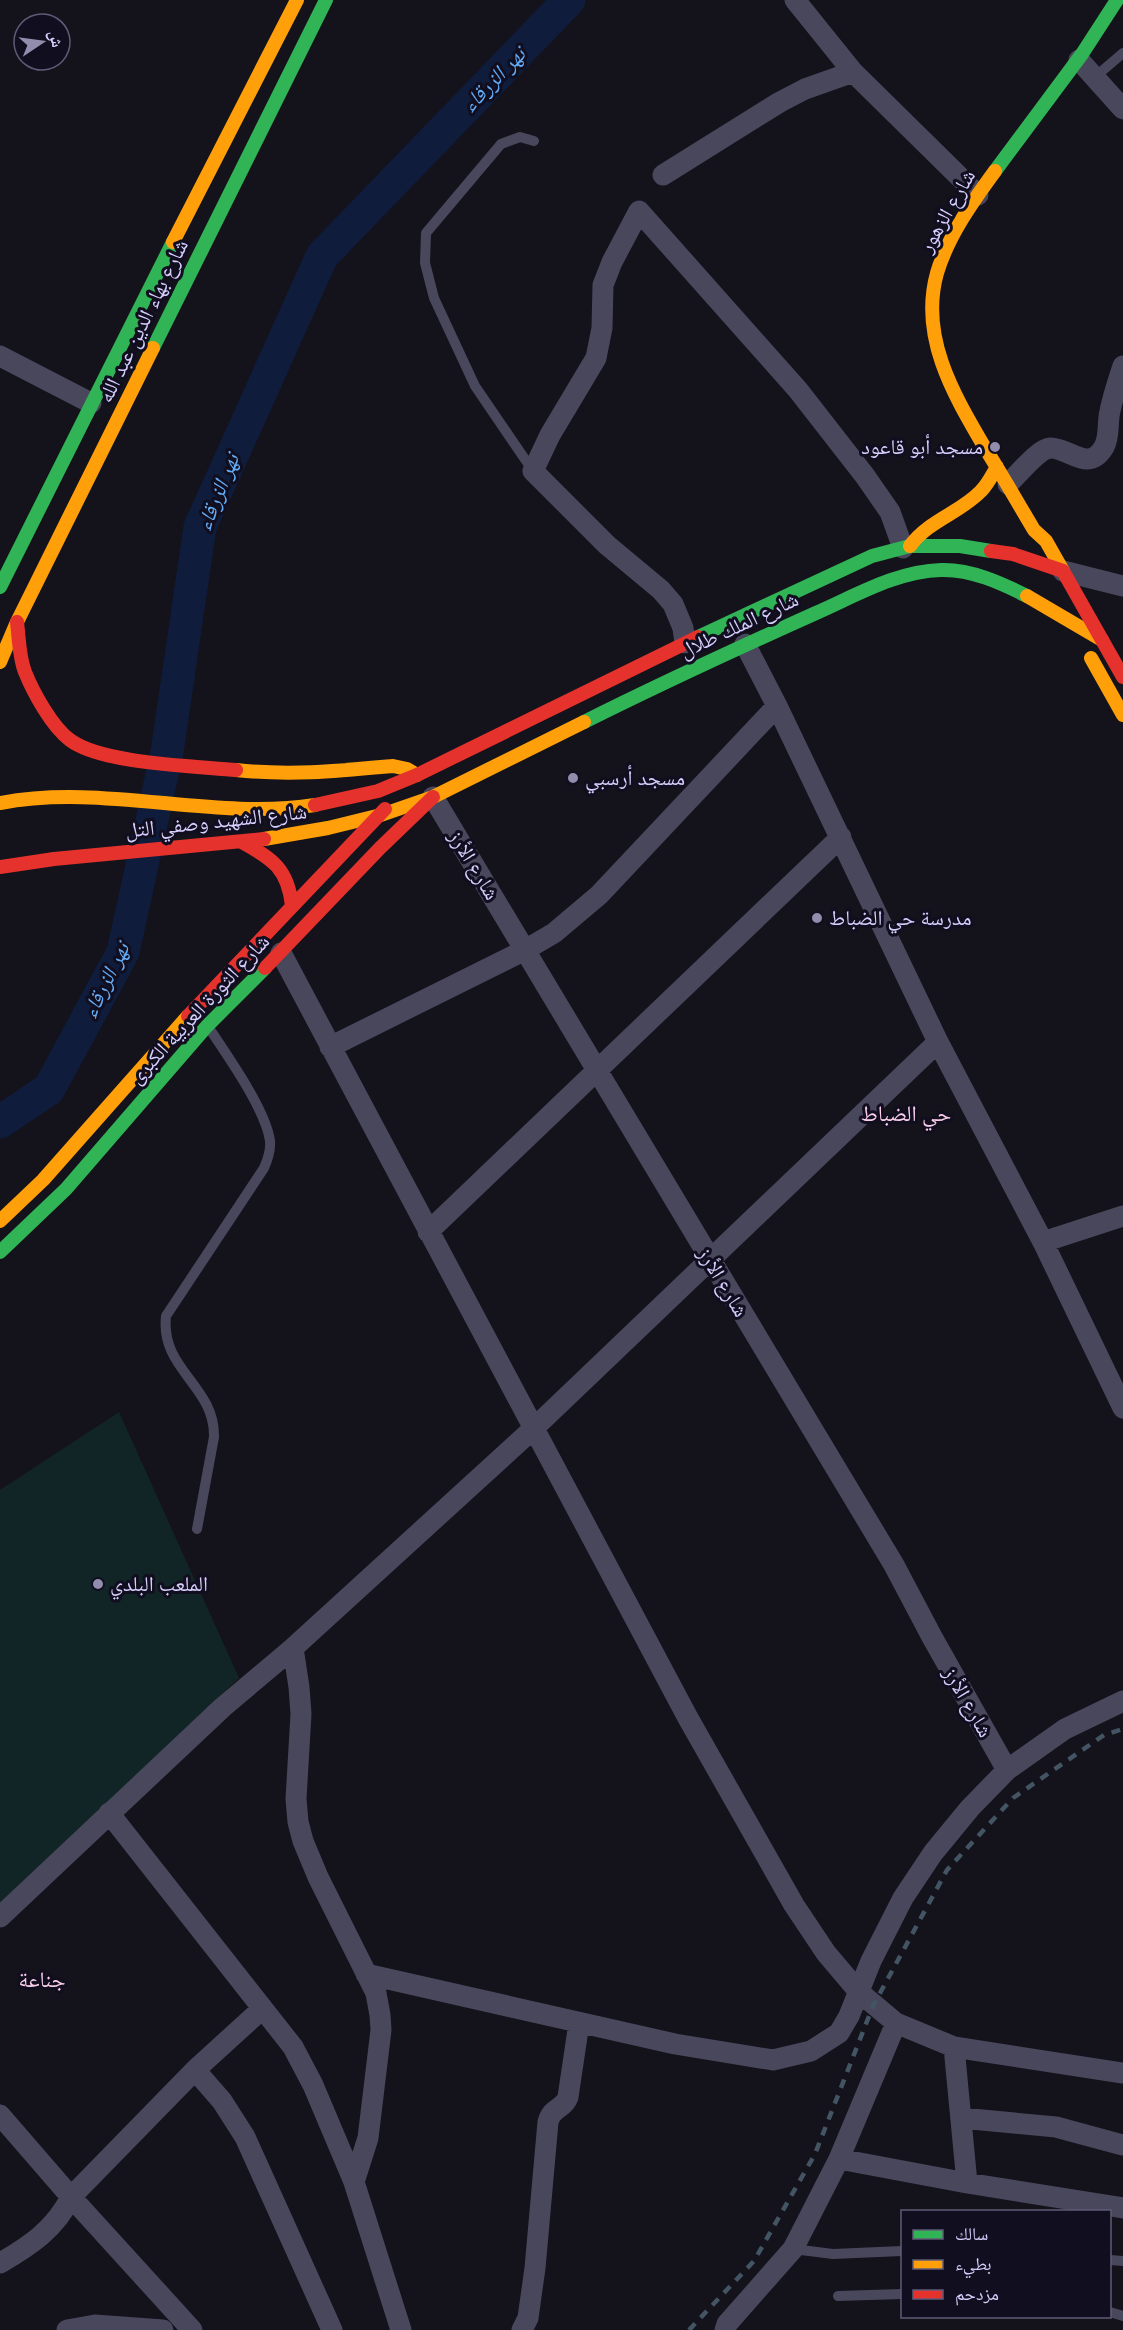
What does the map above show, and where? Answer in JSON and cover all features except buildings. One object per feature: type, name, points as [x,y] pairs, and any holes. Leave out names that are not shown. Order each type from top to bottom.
[{"type":"main road","name":"شارع بهاء الدين عبد الله","points":[[0,587],[91,402],[297,0]]},
{"type":"main road","name":"شارع بهاء الدين عبد الله","points":[[0,662],[16,622],[326,0]]},
{"type":"main road","name":"شارع الزهور","points":[[1054,579],[1046,541],[1034,530],[969,423],[943,371],[932,297],[938,269],[947,247],[978,195],[1078,60],[1117,0]]},
{"type":"main road","points":[[906,547],[924,529],[953,512],[1002,475]]},
{"type":"main road","name":"شارع الزهور","points":[[1034,530],[1035,545],[1054,579]]},
{"type":"main road","name":"شارع الملك طلال","points":[[417,775],[685,643],[872,556],[906,547],[960,546],[988,549],[1013,554],[1054,579]]},
{"type":"main road","name":"شارع الملك طلال","points":[[433,797],[745,644],[873,588],[910,576],[940,570],[976,574],[995,581],[1102,640]]},
{"type":"main road","points":[[1054,579],[1071,623],[1123,715]]},
{"type":"main road","points":[[1054,579],[1102,640],[1123,677]]},
{"type":"main road","points":[[16,622],[24,670],[41,706],[69,740],[92,752],[124,759],[273,774],[306,774],[393,766],[407,769],[417,775],[433,797]]},
{"type":"main road","name":"شارع الشهيد وصفي التل","points":[[0,803],[31,797],[121,798],[265,809],[311,806],[378,791],[417,775]]},
{"type":"main road","name":"شارع الثورة العربية الكبرى","points":[[0,1221],[43,1180],[193,1010],[417,775]]},
{"type":"main road","name":"شارع الشهيد وصفي التل","points":[[2,866],[242,842],[333,828],[377,817],[433,797]]},
{"type":"main road","name":"شارع الثورة العربية الكبرى","points":[[0,1252],[66,1189],[207,1026],[281,953],[380,848],[433,797]]},
{"type":"main road","points":[[242,842],[267,856],[279,866],[287,877],[291,889],[292,906]]},
{"type":"street","points":[[795,0],[853,72],[978,195]]},
{"type":"street","points":[[1078,60],[1123,109]]},
{"type":"street","points":[[663,175],[780,102],[805,89],[853,72]]},
{"type":"street","points":[[685,643],[683,628],[672,603],[661,590],[607,545],[533,471],[550,435],[596,358],[602,328],[603,285],[612,262],[639,211],[811,407],[890,512],[906,547]]},
{"type":"street","points":[[0,356],[91,402]]},
{"type":"street","points":[[1002,475],[1050,448],[1083,460],[1091,458],[1102,450],[1107,441],[1110,411],[1123,366]]},
{"type":"street","points":[[1054,579],[1123,586]]},
{"type":"street","points":[[1102,640],[1123,649]]},
{"type":"street","points":[[745,644],[841,837],[938,1042],[1043,1242],[1123,1408]]},
{"type":"street","points":[[330,1047],[525,950],[554,933],[599,895],[777,706]]},
{"type":"street","name":"شارع الأرز","points":[[433,797],[894,1565],[1007,1770]]},
{"type":"street","points":[[428,1232],[841,837]]},
{"type":"street","points":[[281,953],[688,1718],[794,1905],[826,1953],[859,1992],[896,2022],[954,2047],[1123,2073]]},
{"type":"street","points":[[0,1917],[224,1707],[293,1648],[533,1429],[938,1042]]},
{"type":"street","points":[[1043,1242],[1123,1216]]},
{"type":"street","points":[[293,1648],[301,1713],[297,1799],[300,1832],[318,1877],[379,2001],[381,2030],[368,2138],[354,2182]]},
{"type":"street","points":[[366,1974],[675,2044],[773,2060],[811,2052],[839,2033],[871,1961],[903,1898],[933,1853],[970,1808],[1007,1770],[1065,1729],[1123,1701]]},
{"type":"street","points":[[109,1813],[197,1922],[293,2047],[314,2085],[354,2182],[400,2330]]},
{"type":"street","points":[[0,2263],[34,2243],[62,2213],[71,2196],[195,2070],[262,2009]]},
{"type":"street","points":[[725,2330],[727,2324],[793,2249],[839,2159],[896,2022]]},
{"type":"street","points":[[522,2330],[528,2318],[535,2268],[548,2122],[553,2111],[566,2103],[568,2097],[579,2023]]},
{"type":"street","points":[[954,2047],[967,2183]]},
{"type":"street","points":[[195,2070],[222,2101],[245,2138],[332,2330]]},
{"type":"street","points":[[0,2115],[192,2330]]},
{"type":"street","points":[[961,2118],[1056,2127],[1123,2145]]},
{"type":"street","points":[[839,2159],[967,2183],[1123,2208]]},
{"type":"street","points":[[67,2330],[95,2325],[163,2330]]},
{"type":"lane","points":[[1095,78],[1123,54]]},
{"type":"lane","points":[[533,471],[475,386],[434,298],[425,263],[426,233],[501,144],[520,137],[534,141]]},
{"type":"lane","points":[[197,1529],[214,1437],[214,1422],[208,1406],[169,1350],[164,1332],[166,1316],[264,1168],[270,1154],[267,1126],[240,1075],[207,1026]]},
{"type":"lane","points":[[793,2249],[833,2254],[901,2252]]},
{"type":"lane","points":[[838,2296],[901,2294]]},
{"type":"green space","name":"الملعب البلدي","points":[[119,1412],[239,1678],[0,1903],[0,1490]]},
{"type":"waterway","name":"نهر الزرقاء","points":[[0,1122],[49,1089],[123,952],[167,752],[200,527],[322,256],[569,0]]},
{"type":"railway","points":[[689,2330],[754,2261],[815,2154],[873,2006],[947,1870],[1013,1798],[1104,1735],[1123,1729]]},
{"type":"traffic: fast","points":[[153,348],[326,0]]},
{"type":"traffic: fast","points":[[995,171],[1082,54],[1117,0]]},
{"type":"traffic: fast","points":[[0,587],[173,242]]},
{"type":"traffic: fast","points":[[698,637],[872,556],[910,546],[960,546],[991,551]]},
{"type":"traffic: fast","points":[[584,722],[699,666],[861,592],[908,575],[941,570],[975,574],[1027,596]]},
{"type":"traffic: fast","points":[[0,1252],[66,1189],[207,1026],[265,968]]},
{"type":"traffic: slow","points":[[173,242],[297,0]]},
{"type":"traffic: slow","points":[[995,171],[954,232],[937,273],[933,297],[936,343],[951,386],[973,428],[1034,530],[1046,541],[1063,571]]},
{"type":"traffic: slow","points":[[0,662],[17,622],[153,348]]},
{"type":"traffic: slow","points":[[910,546],[935,523],[973,499],[986,485],[997,467]]},
{"type":"traffic: slow","points":[[1027,596],[1102,640]]},
{"type":"traffic: slow","points":[[1091,658],[1123,715]]},
{"type":"traffic: slow","points":[[264,839],[328,828],[381,815],[433,797],[584,722]]},
{"type":"traffic: slow","points":[[236,770],[295,773],[393,766],[407,769],[417,775]]},
{"type":"traffic: slow","points":[[0,803],[39,798],[79,797],[237,809],[276,809],[315,805]]},
{"type":"traffic: slow","points":[[0,1221],[43,1180],[188,1016]]},
{"type":"traffic: jam","points":[[991,551],[1013,554],[1063,571],[1123,677]]},
{"type":"traffic: jam","points":[[17,622],[22,660],[28,680],[56,727],[70,740],[85,748],[126,759],[236,770]]},
{"type":"traffic: jam","points":[[315,805],[378,791],[417,775],[698,637]]},
{"type":"traffic: jam","points":[[265,968],[380,848],[433,797]]},
{"type":"traffic: jam","points":[[188,1016],[385,809]]},
{"type":"traffic: jam","points":[[0,867],[54,859],[264,839]]},
{"type":"traffic: jam","points":[[242,842],[270,860],[283,874],[292,906]]},
{"type":"place","name":"مسجد أبو قاعود","points":[[995,447]]},
{"type":"place","name":"مسجد أرسبي","points":[[573,778]]},
{"type":"place","name":"مدرسة حي الضباط","points":[[817,918]]},
{"type":"place","name":"الملعب البلدي","points":[[98,1584]]},
{"type":"district","name":"حي الضباط","points":[[906,1113]]},
{"type":"district","name":"جناعة","points":[[42,1979]]}]
